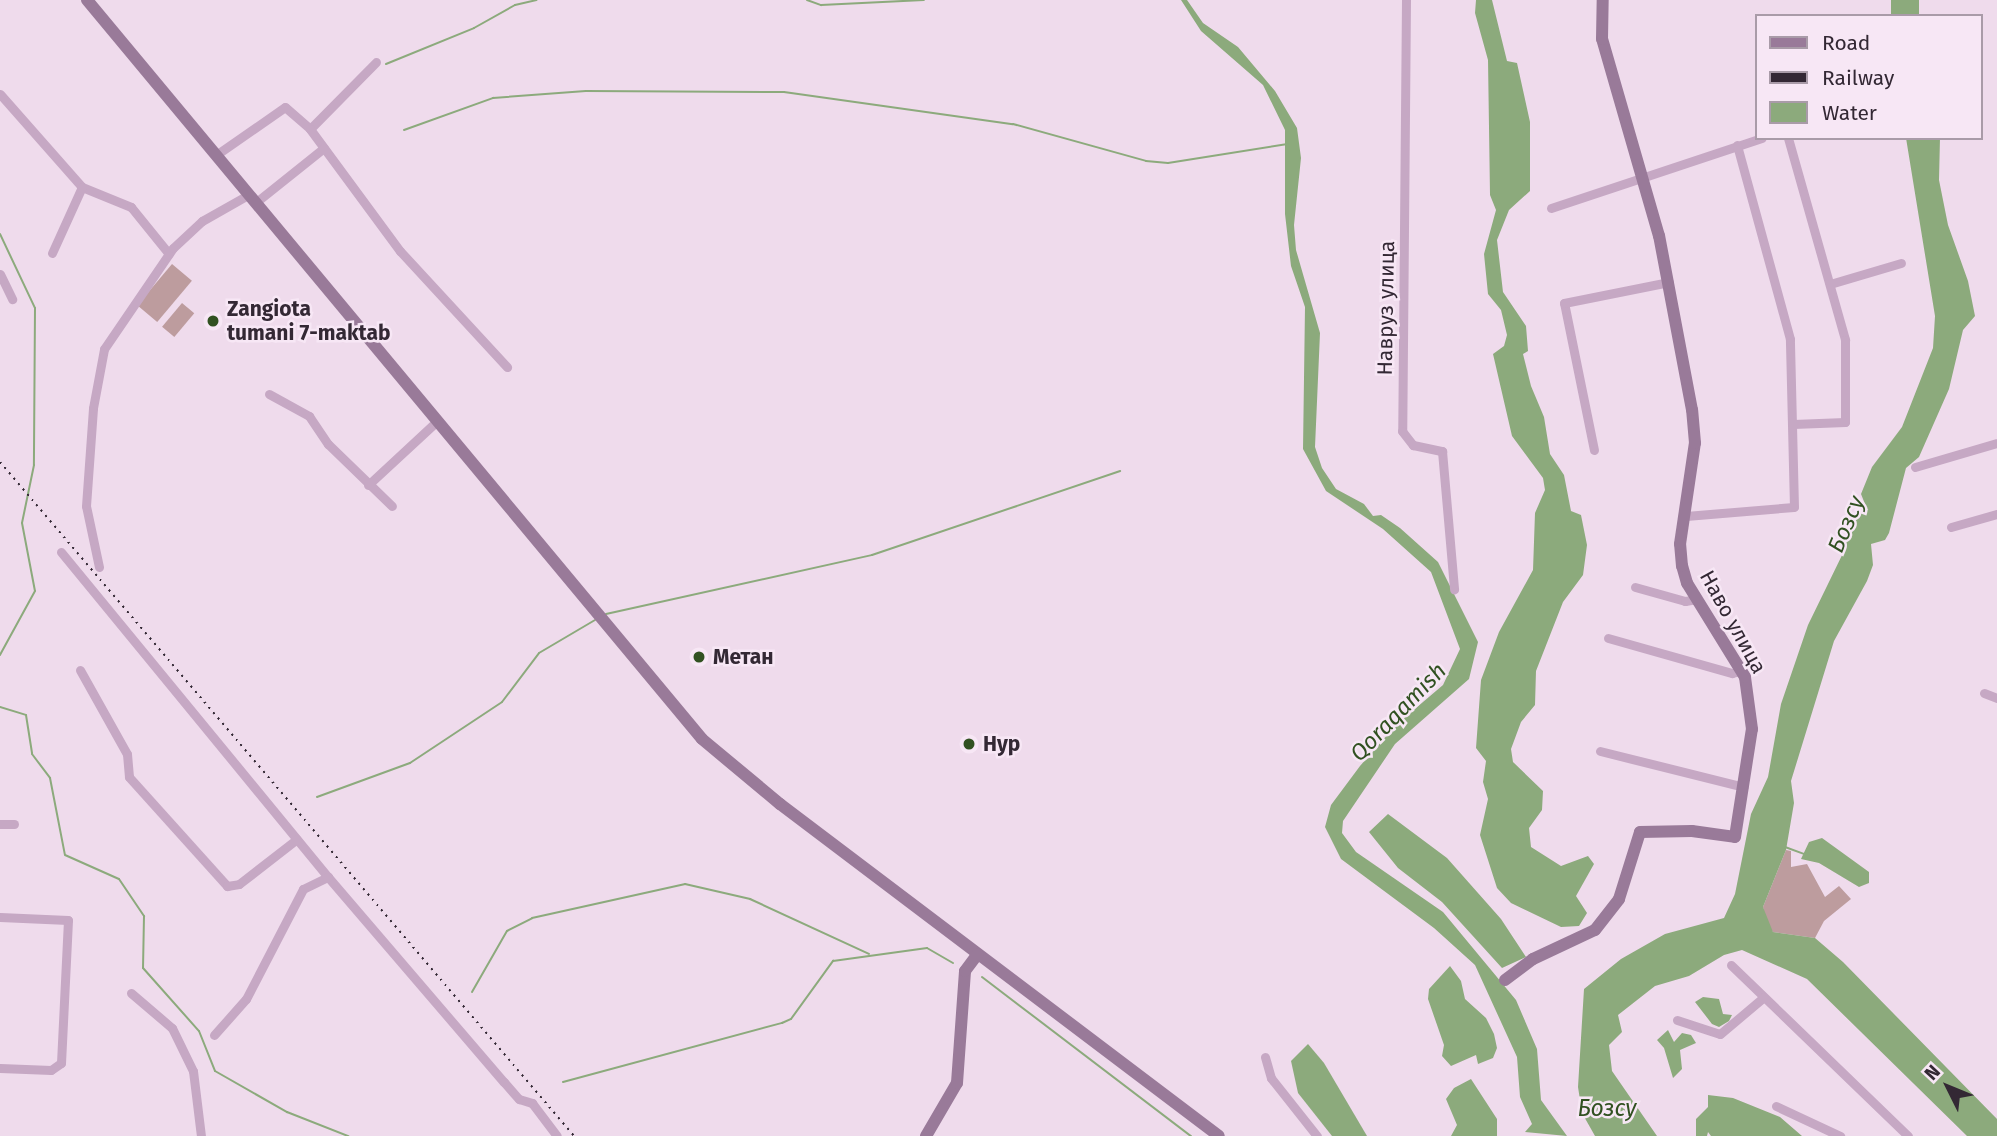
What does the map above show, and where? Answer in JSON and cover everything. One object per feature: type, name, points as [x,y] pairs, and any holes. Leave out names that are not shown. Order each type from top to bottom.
[{"type":"main road","points":[[87,0],[435,423],[718,753],[962,943],[1219,1136]]},
{"type":"main road","name":"Наво улица","points":[[1505,980],[1534,958],[1595,930],[1619,898],[1640,832],[1692,831],[1733,839],[1752,729],[1751,704],[1740,670],[1697,599],[1682,566],[1695,443],[1669,282],[1644,181],[1606,57],[1603,0]]},
{"type":"main road","points":[[926,1136],[950,1101],[958,1075],[965,971],[962,943]]},
{"type":"main road","points":[[965,971],[978,954]]},
{"type":"street","name":"Навруз улица","points":[[1406,0],[1402,431],[1413,445],[1442,452],[1454,589]]},
{"type":"street","points":[[310,129],[376,62]]},
{"type":"street","points":[[0,94],[82,187],[131,207],[169,254]]},
{"type":"street","points":[[216,155],[285,107],[310,129],[400,251],[507,367]]},
{"type":"street","points":[[1551,208],[1644,181],[1756,140]]},
{"type":"street","points":[[1789,140],[1845,340],[1844,422],[1793,424]]},
{"type":"street","points":[[1686,516],[1794,507],[1790,339],[1737,145]]},
{"type":"street","points":[[99,567],[86,506],[93,408],[104,349],[169,254],[202,221],[251,199],[324,148]]},
{"type":"street","points":[[52,253],[82,187]]},
{"type":"street","points":[[1830,284],[1901,263]]},
{"type":"street","points":[[0,274],[12,299]]},
{"type":"street","points":[[1594,450],[1564,303],[1669,282]]},
{"type":"street","points":[[270,394],[309,416],[368,485],[392,506]]},
{"type":"street","points":[[368,485],[435,423]]},
{"type":"street","points":[[1915,467],[1997,443]]},
{"type":"street","points":[[1951,527],[1997,514]]},
{"type":"street","points":[[61,552],[328,877],[504,1083],[519,1099],[532,1103],[557,1136]]},
{"type":"street","points":[[1635,587],[1685,601],[1697,599]]},
{"type":"street","points":[[1608,638],[1732,673],[1740,670]]},
{"type":"street","points":[[80,670],[127,754],[129,777],[227,886],[239,884],[297,839]]},
{"type":"street","points":[[1984,693],[1997,698]]},
{"type":"street","points":[[1600,751],[1744,787]]},
{"type":"street","points":[[0,824],[14,824]]},
{"type":"street","points":[[214,1035],[246,999],[303,889],[328,877]]},
{"type":"street","points":[[0,918],[68,920],[61,1063],[51,1070],[0,1068]]},
{"type":"street","points":[[1731,965],[1908,1136]]},
{"type":"street","points":[[131,993],[172,1028],[193,1071],[201,1136]]},
{"type":"street","points":[[1677,1020],[1720,1034],[1764,998]]},
{"type":"street","points":[[1265,1057],[1271,1078],[1317,1136]]},
{"type":"street","points":[[1776,1106],[1840,1136]]},
{"type":"shaded area","points":[[172,264],[192,281],[157,322],[137,305]]},
{"type":"shaded area","points":[[182,303],[194,313],[174,337],[162,327]]},
{"type":"shaded area","points":[[1786,850],[1791,851],[1791,867],[1807,864],[1825,897],[1839,886],[1851,899],[1824,921],[1815,938],[1773,932],[1766,922],[1763,907]]},
{"type":"water","points":[[1181,0],[1187,0],[1203,23],[1238,47],[1275,91],[1297,128],[1301,158],[1294,225],[1296,250],[1320,333],[1315,447],[1322,468],[1336,489],[1364,504],[1373,516],[1381,515],[1400,528],[1438,562],[1478,642],[1469,679],[1395,744],[1343,821],[1342,833],[1356,852],[1443,912],[1516,1000],[1537,1049],[1541,1100],[1567,1136],[1525,1132],[1532,1124],[1520,1097],[1517,1057],[1475,965],[1434,928],[1341,859],[1325,827],[1331,805],[1360,766],[1396,725],[1443,685],[1460,649],[1431,572],[1383,529],[1326,491],[1303,449],[1305,307],[1291,266],[1285,214],[1285,130],[1263,85],[1201,31]]},
{"type":"water","points":[[1476,0],[1492,0],[1507,61],[1517,63],[1530,122],[1530,191],[1509,210],[1497,240],[1503,292],[1526,326],[1528,351],[1523,354],[1531,386],[1544,417],[1550,454],[1564,475],[1571,511],[1581,515],[1587,545],[1583,575],[1563,602],[1536,671],[1535,705],[1521,722],[1511,749],[1513,762],[1543,791],[1542,810],[1529,828],[1531,847],[1561,866],[1588,856],[1594,864],[1576,896],[1587,913],[1579,926],[1561,927],[1511,903],[1497,888],[1480,835],[1488,799],[1483,782],[1486,761],[1476,748],[1481,680],[1499,632],[1533,570],[1535,513],[1545,490],[1543,478],[1512,436],[1493,354],[1504,346],[1507,335],[1501,310],[1488,294],[1484,254],[1496,210],[1490,195],[1488,60],[1475,13]]},
{"type":"water","points":[[1891,0],[1919,0],[1919,14],[1891,14]]},
{"type":"water","name":"Бозсу","points":[[1906,140],[1940,140],[1939,180],[1948,225],[1968,281],[1975,316],[1963,330],[1949,389],[1919,457],[1906,468],[1889,533],[1885,540],[1871,544],[1873,565],[1867,581],[1834,641],[1791,781],[1794,803],[1786,850],[1763,907],[1773,932],[1815,938],[1843,962],[1997,1119],[1997,1136],[1967,1136],[1807,979],[1742,950],[1724,955],[1689,976],[1655,986],[1618,1015],[1622,1032],[1609,1045],[1612,1071],[1657,1136],[1595,1136],[1582,1113],[1578,1087],[1584,989],[1621,959],[1665,934],[1724,918],[1735,894],[1751,814],[1768,777],[1781,704],[1808,625],[1846,547],[1847,525],[1865,504],[1861,494],[1872,467],[1902,427],[1933,348],[1935,316]]},
{"type":"water","points":[[1388,814],[1447,858],[1501,919],[1526,957],[1502,968],[1442,902],[1398,868],[1369,832]]},
{"type":"water","points":[[1822,838],[1869,872],[1869,883],[1859,887],[1819,863],[1801,859],[1809,842]]},
{"type":"water","points":[[1450,966],[1461,981],[1465,999],[1486,1018],[1494,1034],[1497,1048],[1493,1058],[1478,1064],[1476,1055],[1451,1066],[1442,1056],[1444,1045],[1428,999],[1429,989]]},
{"type":"water","points":[[1703,997],[1719,999],[1723,1014],[1732,1015],[1729,1021],[1719,1027],[1712,1024],[1695,1002]]},
{"type":"water","points":[[1668,1030],[1674,1042],[1682,1033],[1691,1035],[1696,1043],[1680,1050],[1682,1069],[1673,1078],[1664,1048],[1657,1040]]},
{"type":"water","points":[[1308,1044],[1324,1063],[1367,1136],[1332,1136],[1298,1093],[1291,1061]]},
{"type":"water","points":[[1471,1079],[1497,1119],[1497,1136],[1451,1136],[1457,1125],[1446,1099],[1454,1088]]},
{"type":"water","points":[[1708,1095],[1733,1098],[1780,1117],[1802,1136],[1711,1136],[1708,1132],[1707,1136],[1696,1136],[1696,1119],[1708,1107]]},
{"type":"waterway","points":[[386,64],[474,28],[515,5],[536,0]]},
{"type":"waterway","points":[[807,0],[821,5],[924,0]]},
{"type":"waterway","points":[[404,130],[493,98],[586,91],[784,92],[1013,124],[1146,161],[1168,163],[1288,144]]},
{"type":"waterway","points":[[0,234],[35,308],[34,465],[22,523],[35,591],[0,655]]},
{"type":"waterway","points":[[606,614],[872,555],[1120,471]]},
{"type":"waterway","points":[[317,797],[410,763],[502,702],[539,653],[595,620]]},
{"type":"waterway","points":[[0,707],[26,715],[32,754],[50,778],[65,855],[119,879],[144,916],[143,968],[199,1031],[215,1071],[287,1112],[348,1136]]},
{"type":"waterway","points":[[1785,847],[1804,854]]},
{"type":"waterway","points":[[472,992],[507,931],[532,918],[685,884],[750,899],[869,954]]},
{"type":"waterway","points":[[563,1082],[791,1019],[833,961],[927,948],[953,963]]},
{"type":"waterway","points":[[982,977],[1191,1136]]},
{"type":"railway","points":[[0,462],[574,1136]]},
{"type":"place","name":"Zangiota tumani 7-maktab","points":[[213,321]]},
{"type":"place","name":"Метан","points":[[699,657]]},
{"type":"place","name":"Нур","points":[[969,744]]},
{"type":"water label","name":"Qoraqamish","points":[[1398,712]]}]
